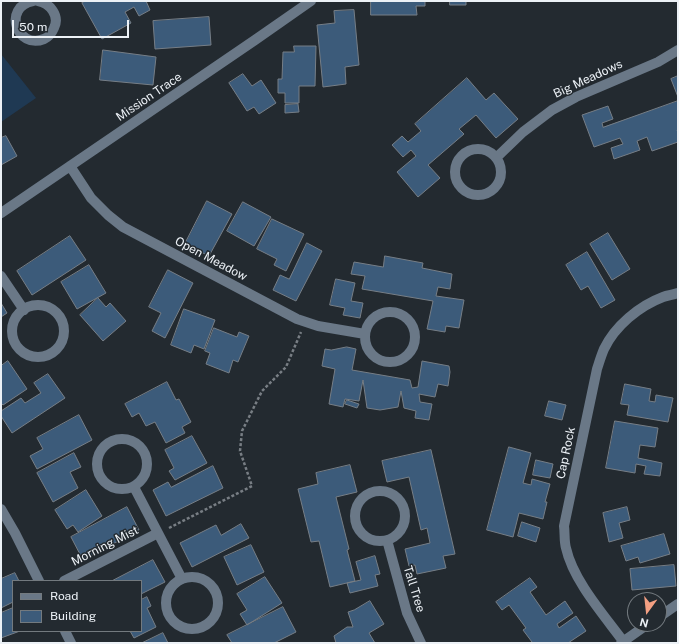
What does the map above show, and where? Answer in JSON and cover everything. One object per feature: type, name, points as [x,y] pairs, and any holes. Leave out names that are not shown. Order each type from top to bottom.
[{"type":"street","points":[[33,1],[25,4],[21,8],[18,12],[16,22],[22,36],[32,41],[47,38],[56,25],[53,10],[43,2]]},
{"type":"street","name":"Mission Trace","points":[[1,213],[311,1]]},
{"type":"street","name":"Big Meadows","points":[[497,157],[523,132],[552,110],[576,97],[658,62],[678,50]]},
{"type":"street","points":[[481,148],[497,157],[502,168],[502,174],[498,185],[493,190],[482,195],[476,195],[470,194],[460,186],[455,176],[456,164],[459,158],[469,150],[481,148]]},
{"type":"street","name":"Open Meadow","points":[[70,166],[91,198],[123,227],[297,319],[318,326],[365,334]]},
{"type":"street","points":[[1,276],[24,310]]},
{"type":"street","name":"Cap Rock","points":[[622,642],[571,566],[565,547],[564,526],[597,369],[605,348],[618,329],[634,314],[663,297],[678,293]]},
{"type":"street","points":[[44,306],[56,313],[60,318],[64,330],[63,337],[61,344],[52,353],[46,356],[32,356],[26,354],[16,345],[13,339],[13,325],[15,319],[24,310],[30,307],[44,306]]},
{"type":"street","points":[[387,312],[393,312],[400,314],[410,322],[413,328],[414,341],[409,353],[404,357],[392,362],[386,362],[374,357],[370,352],[366,346],[365,334],[366,327],[375,317],[387,312]]},
{"type":"street","points":[[116,439],[136,442],[145,452],[148,465],[146,472],[144,478],[134,487],[121,490],[108,486],[103,481],[97,470],[96,463],[100,450],[116,439]]},
{"type":"street","name":"Morning Mist","points":[[134,487],[182,579]]},
{"type":"street","points":[[380,491],[392,495],[397,498],[404,510],[405,516],[402,529],[393,538],[387,540],[374,541],[368,538],[358,529],[356,523],[355,517],[358,504],[367,495],[373,492],[380,491]]},
{"type":"street","points":[[1,509],[39,580]]},
{"type":"street","name":"Morning Mist","points":[[66,580],[158,534]]},
{"type":"street","name":"Tall Tree","points":[[387,540],[407,613],[421,643]]},
{"type":"street","points":[[195,577],[202,579],[212,586],[216,592],[218,606],[214,618],[209,623],[197,628],[183,627],[177,624],[169,614],[167,607],[168,594],[171,588],[182,579],[195,577]]},
{"type":"street","points":[[667,612],[678,604]]},
{"type":"street","points":[[66,632],[71,643]]},
{"type":"street","points":[[622,642],[636,632]]},
{"type":"path","points":[[158,534],[252,486],[240,451],[242,431],[262,391],[286,367],[305,322]]},
{"type":"shaded area","points":[[1,54],[36,98],[1,122]]},
{"type":"building","points":[[86,1],[146,1],[150,10],[139,16],[134,7],[125,12],[131,23],[102,39],[82,3]]},
{"type":"building","points":[[371,1],[425,1],[425,6],[416,6],[417,15],[371,15]]},
{"type":"building","points":[[450,1],[466,1],[466,5],[450,5]]},
{"type":"building","points":[[354,10],[359,65],[345,67],[346,84],[323,87],[317,25],[335,23],[334,11]]},
{"type":"building","points":[[209,17],[211,45],[155,49],[153,21]]},
{"type":"building","points":[[294,46],[316,46],[315,86],[299,86],[299,103],[285,103],[285,93],[278,93],[278,79],[282,79],[283,52],[294,52]]},
{"type":"building","points":[[103,50],[156,57],[153,85],[100,80]]},
{"type":"building","points":[[243,74],[252,86],[261,80],[276,103],[259,114],[254,107],[247,111],[229,83]]},
{"type":"building","points":[[678,76],[678,97],[671,79]]},
{"type":"building","points":[[467,78],[486,100],[494,93],[518,119],[496,138],[476,115],[459,129],[464,134],[428,165],[440,178],[418,197],[397,172],[416,156],[411,150],[403,157],[392,145],[402,136],[408,142],[421,131],[415,124]]},
{"type":"building","points":[[678,101],[678,142],[652,151],[647,137],[637,141],[640,150],[614,159],[611,148],[623,144],[620,138],[594,147],[582,115],[608,106],[613,119],[602,123],[603,127]]},
{"type":"building","points":[[298,104],[299,112],[285,113],[285,105]]},
{"type":"building","points":[[6,136],[17,156],[1,165],[1,138]]},
{"type":"building","points":[[207,201],[232,214],[209,256],[185,244]]},
{"type":"building","points":[[243,202],[271,217],[254,246],[227,231]]},
{"type":"building","points":[[272,219],[304,234],[286,271],[274,265],[277,259],[257,249]]},
{"type":"building","points":[[608,233],[630,269],[612,280],[590,244]]},
{"type":"building","points":[[70,236],[86,260],[32,295],[17,271]]},
{"type":"building","points":[[307,243],[322,251],[296,301],[273,290],[280,275],[289,279]]},
{"type":"building","points":[[587,252],[615,300],[601,308],[588,286],[581,290],[566,265]]},
{"type":"building","points":[[385,256],[423,263],[422,268],[452,274],[450,289],[438,287],[436,296],[464,300],[459,328],[446,326],[445,332],[427,329],[433,301],[362,289],[365,276],[351,274],[354,262],[383,267]]},
{"type":"building","points":[[89,265],[106,293],[77,309],[61,282]]},
{"type":"building","points":[[168,270],[193,283],[165,338],[152,331],[161,313],[149,307]]},
{"type":"building","points":[[336,279],[355,283],[351,301],[363,303],[360,318],[343,315],[345,308],[330,305]]},
{"type":"building","points":[[98,298],[106,307],[110,303],[126,321],[103,341],[80,315]]},
{"type":"building","points":[[1,303],[7,313],[1,317]]},
{"type":"building","points":[[184,309],[215,320],[204,349],[194,345],[191,353],[171,345]]},
{"type":"building","points":[[214,328],[237,337],[239,332],[249,336],[238,362],[233,360],[229,373],[206,364],[210,353],[205,351]]},
{"type":"building","points":[[347,347],[356,349],[352,370],[410,380],[412,388],[418,387],[422,361],[449,366],[450,372],[448,386],[438,384],[435,397],[419,394],[420,402],[432,404],[429,420],[415,418],[416,411],[404,408],[401,391],[398,407],[380,410],[367,408],[363,380],[359,401],[345,399],[343,407],[329,404],[335,369],[322,366],[325,349],[331,350]]},
{"type":"building","points":[[8,361],[27,389],[3,405],[1,403],[1,366]]},
{"type":"building","points":[[48,374],[65,398],[12,433],[1,416],[1,411],[21,398],[25,403],[41,393],[34,383]]},
{"type":"building","points":[[167,382],[176,400],[179,399],[191,422],[182,427],[185,433],[166,443],[155,422],[146,426],[139,413],[132,417],[125,404]]},
{"type":"building","points":[[625,384],[651,389],[649,401],[655,402],[656,395],[673,398],[668,422],[627,415],[629,405],[621,404]]},
{"type":"building","points":[[347,400],[359,404],[357,408],[345,404]]},
{"type":"building","points":[[549,401],[566,405],[562,420],[545,416]]},
{"type":"building","points":[[79,415],[92,440],[37,469],[30,456],[43,449],[37,438]]},
{"type":"building","points":[[615,421],[658,428],[655,447],[640,445],[638,458],[662,463],[660,476],[644,474],[646,466],[636,464],[635,473],[606,468]]},
{"type":"building","points":[[192,436],[207,463],[175,480],[169,471],[174,468],[165,450]]},
{"type":"building","points":[[509,447],[531,453],[523,483],[531,485],[532,479],[550,484],[545,502],[547,502],[543,519],[519,513],[513,537],[487,530]]},
{"type":"building","points":[[431,450],[455,554],[443,556],[446,568],[417,574],[415,565],[409,566],[405,549],[430,543],[427,528],[421,530],[409,477],[387,482],[382,461]]},
{"type":"building","points":[[74,453],[81,467],[70,472],[78,488],[53,502],[37,473]]},
{"type":"building","points":[[536,460],[553,464],[550,478],[533,475]]},
{"type":"building","points":[[350,465],[357,492],[336,497],[349,549],[347,550],[355,581],[330,587],[319,541],[311,542],[298,489],[318,484],[316,473]]},
{"type":"building","points":[[213,466],[223,488],[166,516],[153,490],[168,482],[171,487]]},
{"type":"building","points":[[86,490],[102,516],[78,532],[73,525],[67,529],[55,510]]},
{"type":"building","points":[[127,507],[139,530],[83,560],[71,537]]},
{"type":"building","points":[[627,507],[630,520],[619,523],[623,538],[609,542],[603,513]]},
{"type":"building","points":[[522,522],[540,528],[536,542],[518,536]]},
{"type":"building","points":[[241,524],[249,538],[192,567],[180,543],[216,525],[221,535]]},
{"type":"building","points":[[664,534],[670,554],[640,563],[638,557],[626,561],[621,546]]},
{"type":"building","points":[[251,545],[264,572],[237,585],[224,557]]},
{"type":"building","points":[[375,556],[380,574],[375,575],[378,586],[350,593],[347,583],[361,580],[356,562]]},
{"type":"building","points":[[153,560],[165,582],[142,594],[142,580],[114,580]]},
{"type":"building","points":[[674,565],[676,586],[632,590],[630,569]]},
{"type":"building","points":[[15,573],[18,580],[12,580],[12,602],[1,608],[1,579]]},
{"type":"building","points":[[265,577],[282,603],[247,625],[240,614],[247,610],[237,594]]},
{"type":"building","points":[[530,578],[537,587],[530,592],[546,615],[565,601],[573,613],[557,624],[559,628],[576,616],[586,631],[568,643],[531,643],[532,642],[523,630],[526,628],[509,605],[502,610],[496,602]]},
{"type":"building","points":[[147,597],[151,606],[147,608],[156,627],[134,638],[131,632],[142,632],[142,600]]},
{"type":"building","points":[[370,601],[384,624],[369,633],[375,643],[336,643],[334,636],[347,627],[353,627],[348,612]]},
{"type":"building","points":[[283,607],[296,632],[274,643],[232,643],[227,635]]},
{"type":"building","points":[[12,608],[12,632],[17,632],[1,638],[1,613]]},
{"type":"building","points":[[163,633],[168,643],[142,643]]}]
